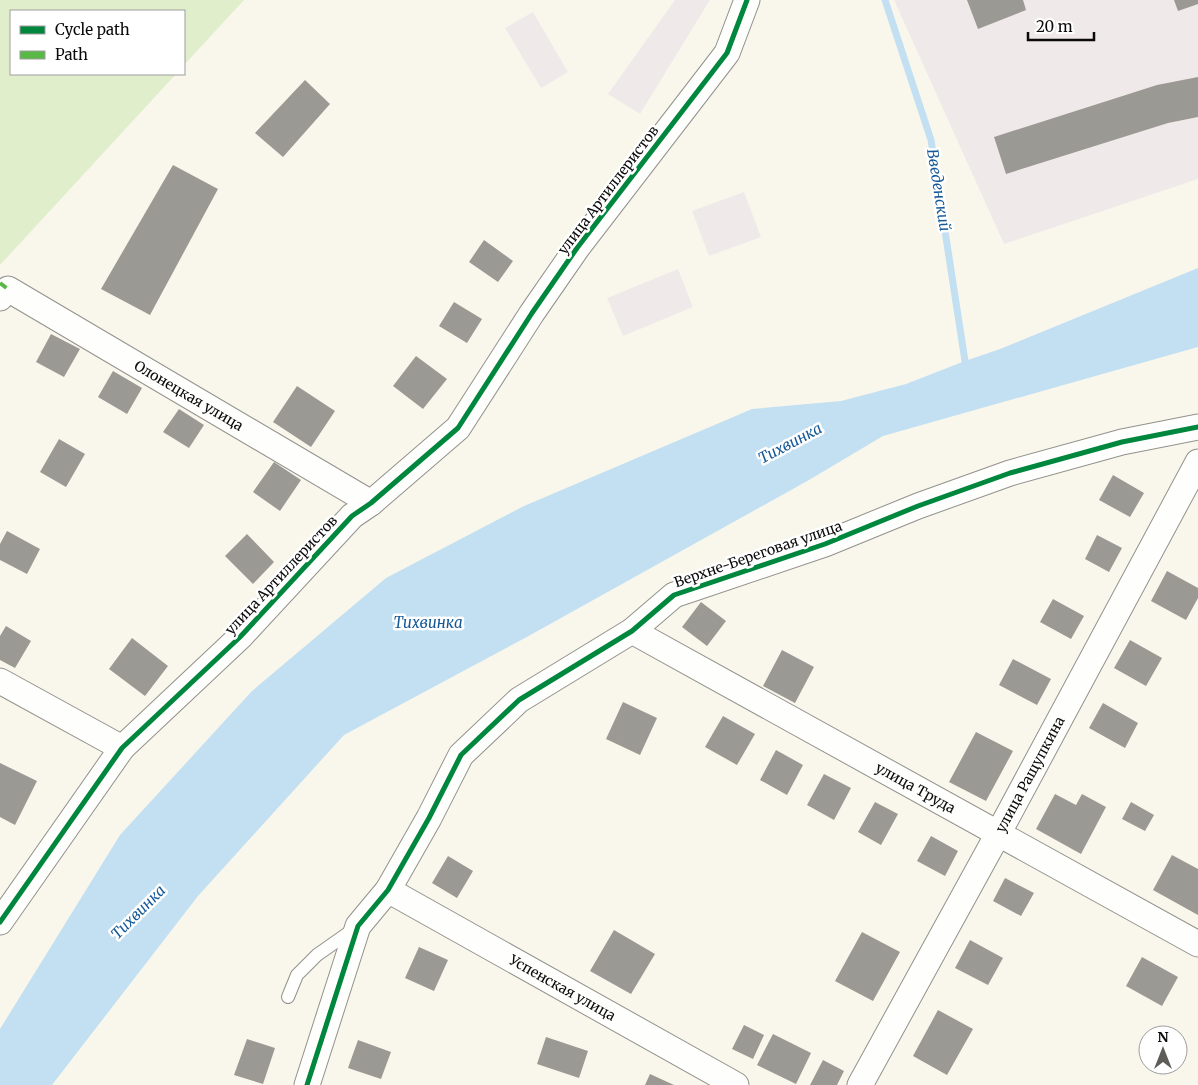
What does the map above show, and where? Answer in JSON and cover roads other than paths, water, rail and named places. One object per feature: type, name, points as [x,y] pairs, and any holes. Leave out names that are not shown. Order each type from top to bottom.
[{"type":"street","name":"улица Артиллеристов","points":[[0,922],[122,748],[240,637],[352,516],[371,504],[458,428],[532,313],[577,248],[727,53],[747,0]]},
{"type":"street","name":"Олонецкая улица","points":[[4,294],[371,504]]},
{"type":"street","name":"Верхне-Береговая улица","points":[[307,1085],[358,926],[388,890],[461,755],[519,700],[632,631],[674,595],[825,544],[918,506],[1010,473],[1122,442],[1198,426]]},
{"type":"street","name":"улица Ращупкина","points":[[860,1085],[998,834],[1198,462]]},
{"type":"street","name":"улица Труда","points":[[632,631],[1198,944]]},
{"type":"street","points":[[0,681],[122,748]]},
{"type":"street","name":"Успенская улица","points":[[388,890],[736,1085]]},
{"type":"lane","points":[[288,997],[297,975],[318,955],[358,926]]},
{"type":"water","name":"Тихвинка","points":[[1198,268],[1198,347],[883,436],[809,480],[525,638],[344,735],[198,896],[52,1085],[0,1085],[0,1029],[120,835],[252,691],[386,578],[524,506],[752,409],[841,401],[906,384],[1000,349]]},
{"type":"waterway","name":"Введенский","points":[[885,0],[931,140],[965,361],[970,368]]}]
